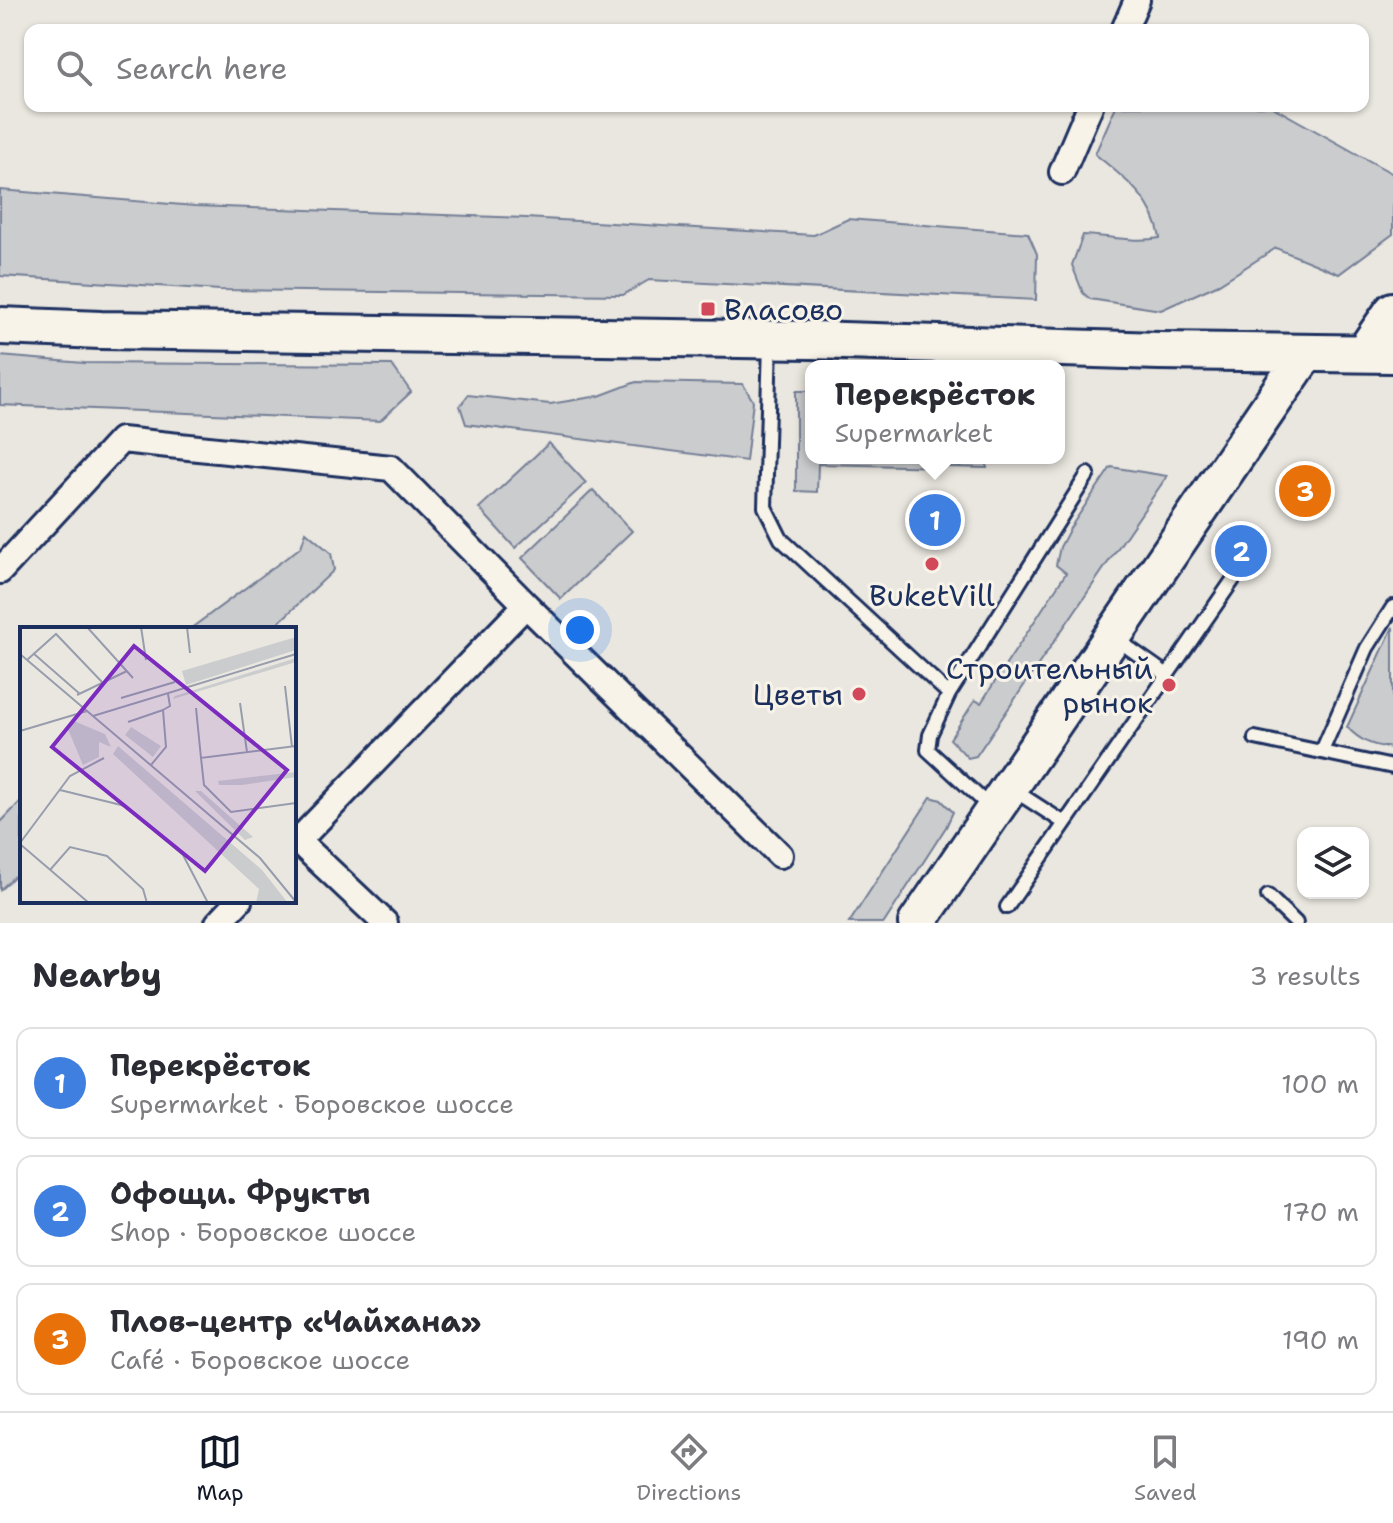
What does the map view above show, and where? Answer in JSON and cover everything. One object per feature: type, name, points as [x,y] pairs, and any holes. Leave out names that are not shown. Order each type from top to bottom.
[{"type":"main road","points":[[0,326],[148,331],[770,339],[1378,354],[1393,311]]},
{"type":"main road","points":[[917,923],[1306,353]]},
{"type":"street","points":[[1127,24],[1137,0]]},
{"type":"street","points":[[1062,172],[1087,112]]},
{"type":"street","points":[[0,571],[121,440],[391,468],[780,855]]},
{"type":"street","points":[[385,923],[296,843],[526,605]]},
{"type":"street","points":[[218,923],[237,903]]},
{"type":"lane","points":[[770,339],[765,507],[781,539],[949,694]]},
{"type":"lane","points":[[1063,822],[1002,799],[928,750],[930,735],[949,694],[1088,474]]},
{"type":"lane","points":[[1007,907],[1235,577]]},
{"type":"lane","points":[[1322,751],[1367,648],[1393,607]]},
{"type":"lane","points":[[1114,638],[1166,674]]},
{"type":"lane","points":[[1255,738],[1393,767]]},
{"type":"lane","points":[[1268,896],[1296,923]]},
{"type":"shaded area","points":[[1113,112],[1282,112],[1393,174],[1393,234],[1339,274],[1276,248],[1219,284],[1161,310],[1090,299],[1083,293],[1072,265],[1083,235],[1131,240],[1160,238],[1144,200],[1095,154]]},
{"type":"shaded area","points":[[0,190],[195,206],[526,218],[814,235],[848,219],[1028,233],[1037,254],[1036,300],[649,280],[623,295],[220,290],[0,276]]},
{"type":"shaded area","points":[[0,356],[84,363],[392,365],[411,392],[380,421],[0,405]]},
{"type":"shaded area","points":[[636,382],[743,384],[753,401],[746,461],[466,424],[460,406],[468,395],[550,404],[599,396]]},
{"type":"shaded area","points":[[796,391],[805,391],[805,464],[818,464],[817,492],[796,491]]},
{"type":"shaded area","points":[[549,443],[586,483],[515,548],[479,508]]},
{"type":"shaded area","points":[[818,464],[987,464],[987,468]]},
{"type":"shaded area","points":[[1111,467],[1167,476],[976,756],[968,758],[950,739],[975,700],[981,703],[1066,573],[1056,565],[1060,547]]},
{"type":"shaded area","points":[[593,490],[632,531],[561,599],[522,558]]},
{"type":"shaded area","points":[[306,532],[331,553],[334,570],[274,627],[193,627],[301,547]]},
{"type":"shaded area","points":[[1393,627],[1393,748],[1368,742],[1347,727]]},
{"type":"shaded area","points":[[931,797],[941,800],[953,812],[884,923],[849,923]]},
{"type":"shaded area","points":[[20,802],[20,871],[0,890],[0,823]]},
{"type":"place","name":"Власово","points":[[708,309]]},
{"type":"place","name":"Плов-центр «Чайхана»","points":[[1305,491]]},
{"type":"place","name":"Перекрёсток","points":[[935,520]]},
{"type":"place","name":"Офощи. Фрукты","points":[[1241,551]]},
{"type":"place","name":"BuketVill","points":[[932,564]]},
{"type":"place","name":"Строительный рынок","points":[[1169,685]]},
{"type":"place","name":"Цветы","points":[[859,694]]}]
